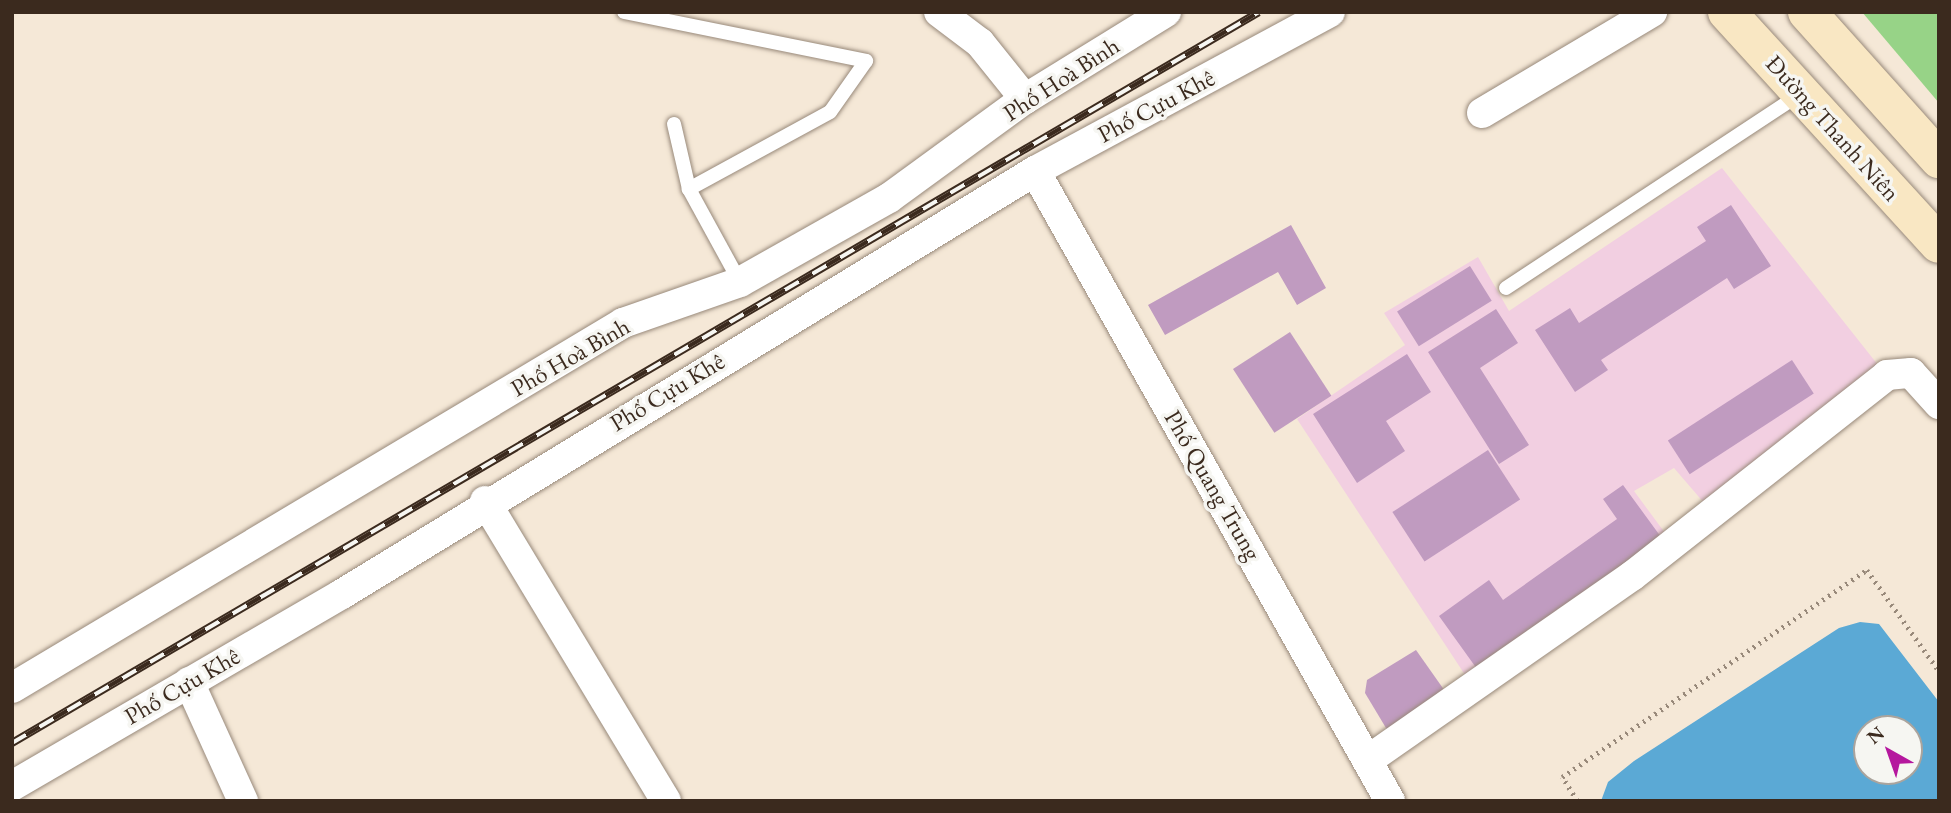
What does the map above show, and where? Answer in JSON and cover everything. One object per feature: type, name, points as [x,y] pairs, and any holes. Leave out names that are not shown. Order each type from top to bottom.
[{"type":"main road","name":"Đường Thanh Niên","points":[[1727,12],[1939,244]]},
{"type":"main road","points":[[1807,12],[1939,159]]},
{"type":"street","points":[[939,12],[980,43],[1025,99]]},
{"type":"street","name":"Phố Hoà Bình","points":[[12,688],[623,323],[740,282],[889,198],[1025,99],[1166,12]]},
{"type":"street","name":"Phố Cựu Khê","points":[[12,786],[1035,171],[1330,12]]},
{"type":"street","points":[[1482,113],[1653,12]]},
{"type":"street","name":"Phố Quang Trung","points":[[1035,171],[1390,801]]},
{"type":"street","points":[[1368,760],[1632,576],[1887,375],[1911,373],[1939,404]]},
{"type":"street","points":[[485,501],[666,801]]},
{"type":"street","points":[[189,682],[243,801]]},
{"type":"lane","points":[[624,12],[866,61],[830,112],[689,189]]},
{"type":"lane","points":[[1506,288],[1801,93]]},
{"type":"lane","points":[[674,124],[689,189],[740,282]]},
{"type":"path","points":[[1577,801],[1562,777],[1867,570],[1939,671]]},
{"type":"shaded area","points":[[1722,168],[1882,370],[1705,504],[1674,468],[1634,491],[1668,537],[1471,684],[1297,419],[1405,345],[1384,313],[1478,257],[1509,311]]},
{"type":"green space","points":[[1862,12],[1939,12],[1939,103]]},
{"type":"water","points":[[1860,622],[1879,624],[1939,702],[1939,801],[1601,801],[1608,782],[1634,761],[1839,628]]},
{"type":"building","points":[[1731,205],[1771,266],[1734,289],[1727,278],[1601,360],[1608,370],[1575,392],[1535,330],[1570,308],[1579,323],[1706,241],[1697,227]]},
{"type":"building","points":[[1291,225],[1326,288],[1297,305],[1278,272],[1165,335],[1148,305]]},
{"type":"building","points":[[1470,266],[1492,301],[1419,346],[1397,312]]},
{"type":"building","points":[[1496,309],[1518,343],[1480,368],[1529,445],[1499,464],[1428,352]]},
{"type":"building","points":[[1290,332],[1331,396],[1274,433],[1233,369]]},
{"type":"building","points":[[1407,354],[1431,392],[1386,421],[1405,451],[1357,483],[1313,414]]},
{"type":"building","points":[[1792,360],[1814,394],[1690,474],[1668,441]]},
{"type":"building","points":[[1488,450],[1520,499],[1425,562],[1392,512]]},
{"type":"building","points":[[1623,485],[1661,537],[1477,669],[1439,616],[1489,580],[1503,600],[1617,519],[1603,499]]},
{"type":"building","points":[[1416,650],[1447,694],[1389,733],[1365,693],[1367,680]]},
{"type":"railway","points":[[12,743],[1259,12]]}]
